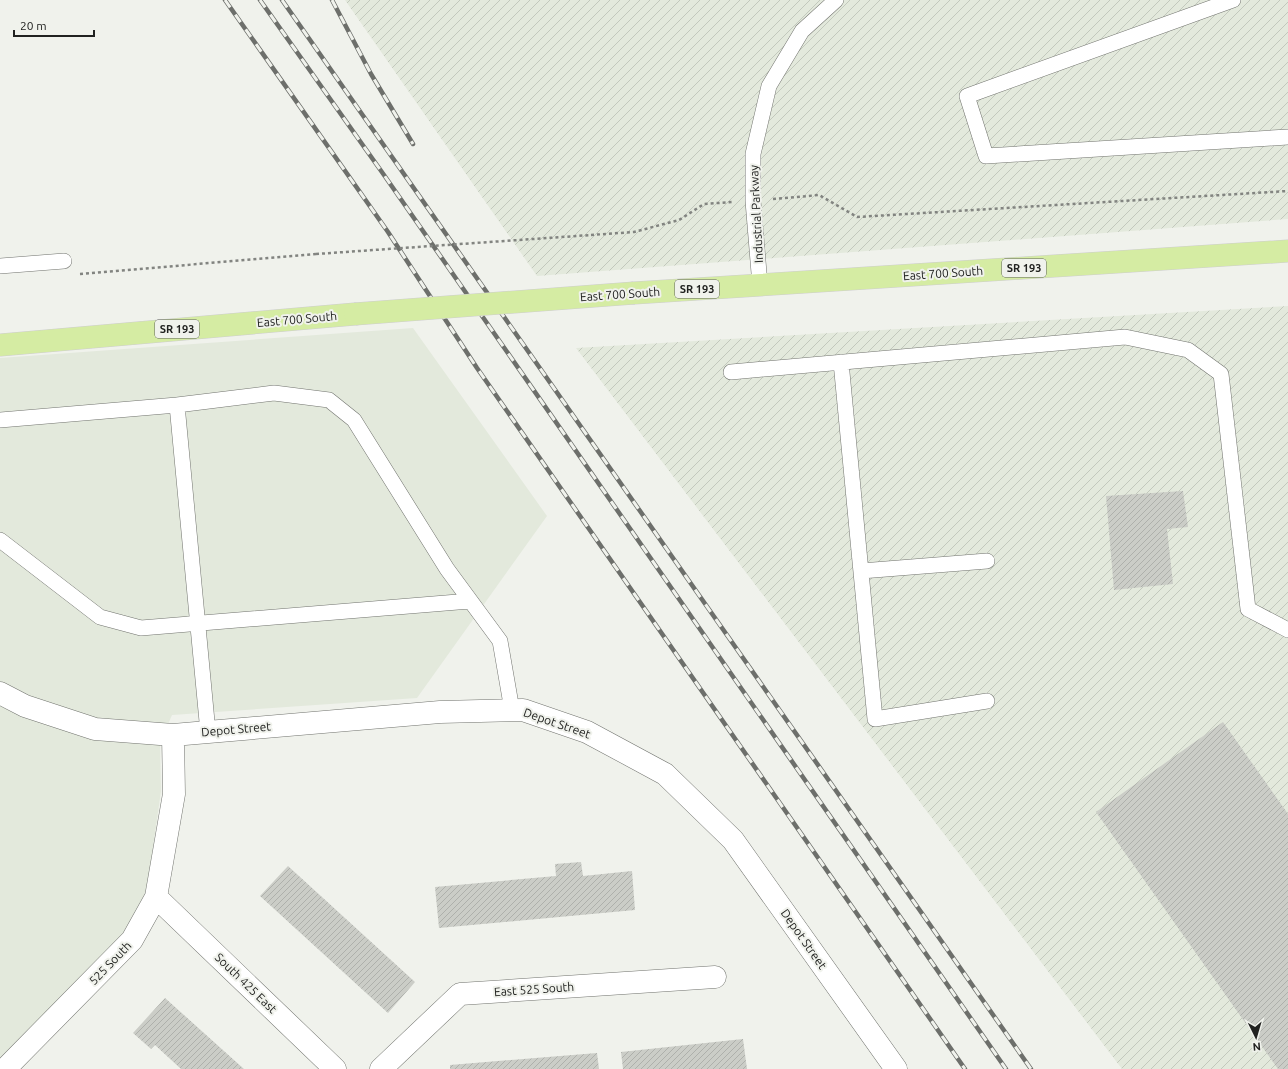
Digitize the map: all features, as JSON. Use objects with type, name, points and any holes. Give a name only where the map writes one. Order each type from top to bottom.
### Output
[{"type":"main road","name":"East 700 South","points":[[0,345],[355,314],[634,293],[1288,251]]},
{"type":"street","name":"Depot Street","points":[[0,693],[25,706],[95,729],[173,735],[440,712],[512,710],[523,710],[587,732],[665,774],[733,840],[896,1069]]},
{"type":"street","name":"525 South","points":[[5,1069],[132,940],[156,897],[174,794],[173,735]]},
{"type":"street","name":"South 425 East","points":[[156,897],[335,1069]]},
{"type":"street","name":"East 525 South","points":[[381,1069],[460,994],[715,977]]},
{"type":"lane","name":"Industrial Parkway","points":[[760,285],[753,201],[753,154],[769,86],[802,31],[836,0]]},
{"type":"lane","points":[[1233,0],[967,96],[986,156],[1288,137]]},
{"type":"lane","points":[[0,266],[64,260]]},
{"type":"lane","points":[[731,372],[1124,336],[1188,350],[1221,374],[1248,609],[1288,630]]},
{"type":"lane","points":[[841,362],[875,719],[987,702]]},
{"type":"lane","points":[[0,420],[177,405],[274,392],[329,400],[354,420],[447,569],[500,641],[512,710]]},
{"type":"lane","points":[[177,405],[208,732]]},
{"type":"lane","points":[[0,540],[100,617],[141,628],[470,601]]},
{"type":"lane","points":[[861,571],[987,561]]},
{"type":"path","points":[[819,195],[857,217],[1288,191]]},
{"type":"path","points":[[79,274],[316,254],[641,230],[679,220],[704,204]]},
{"type":"shaded area","points":[[345,0],[1288,0],[1288,219],[537,276]]},
{"type":"shaded area","points":[[1288,306],[1288,1069],[1122,1069],[576,348]]},
{"type":"shaded area","points":[[413,328],[547,516],[417,698],[172,715],[160,743],[161,791],[147,890],[124,932],[0,1059],[0,358]]},
{"type":"building","points":[[1183,491],[1188,527],[1167,529],[1173,584],[1114,590],[1106,496]]},
{"type":"building","points":[[1223,722],[1288,814],[1288,1069],[1278,1069],[1096,812]]},
{"type":"building","points":[[581,862],[583,876],[632,871],[635,910],[439,928],[435,887],[556,876],[555,864]]},
{"type":"building","points":[[288,866],[415,982],[388,1013],[260,896]]},
{"type":"building","points":[[165,998],[244,1069],[181,1069],[155,1045],[151,1049],[133,1033]]},
{"type":"building","points":[[743,1039],[747,1069],[623,1069],[621,1052]]},
{"type":"building","points":[[597,1053],[599,1069],[450,1069],[450,1065]]},
{"type":"railway","points":[[225,0],[388,232],[477,368],[965,1069]]},
{"type":"railway","points":[[260,0],[384,175],[1006,1069]]},
{"type":"railway","points":[[282,0],[1031,1069]]},
{"type":"railway","points":[[332,0],[371,74],[413,144]]}]
